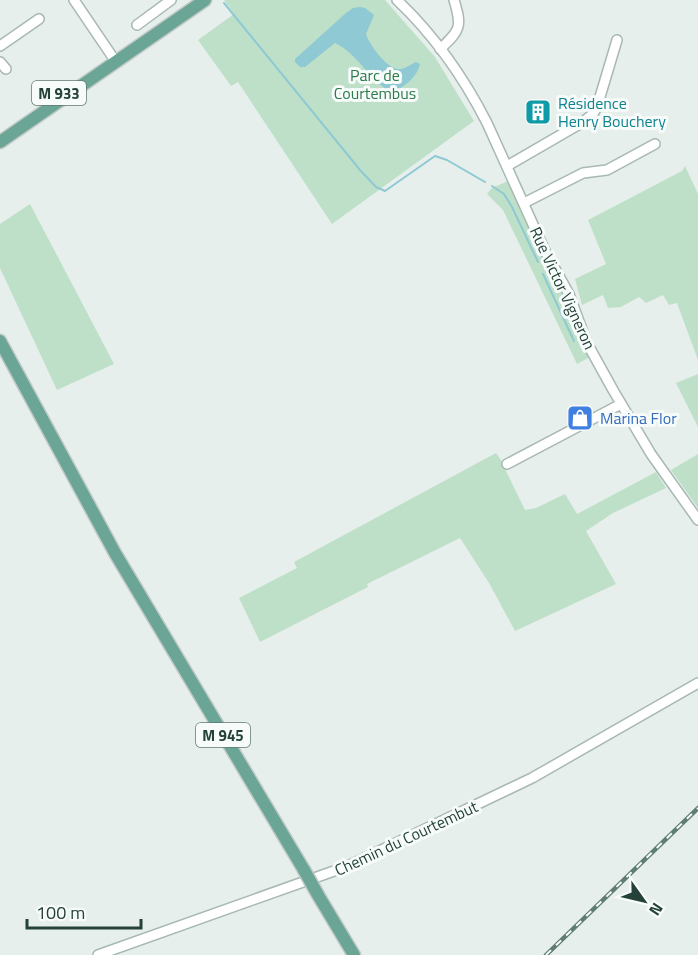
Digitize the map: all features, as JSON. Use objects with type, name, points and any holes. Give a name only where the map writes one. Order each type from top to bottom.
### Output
[{"type":"main road","name":"M 933","points":[[0,142],[194,0]]},
{"type":"main road","name":"M 933","points":[[0,134],[205,0]]},
{"type":"main road","name":"M 945","points":[[0,333],[15,367]]},
{"type":"main road","name":"M 945","points":[[0,340],[115,554],[354,955]]},
{"type":"street","points":[[74,0],[114,59]]},
{"type":"street","name":"Rue Victor Vigneron","points":[[397,0],[440,48],[477,104],[545,251],[568,294],[587,343],[651,454],[698,520]]},
{"type":"street","points":[[440,48],[451,38],[459,25],[454,0]]},
{"type":"street","points":[[137,25],[168,1]]},
{"type":"street","points":[[0,46],[39,19]]},
{"type":"street","points":[[507,166],[593,114],[617,40]]},
{"type":"street","points":[[524,203],[583,173],[607,170],[655,144]]},
{"type":"street","points":[[507,464],[621,404]]},
{"type":"street","name":"Chemin du Courtembut","points":[[98,955],[348,866],[526,781],[698,683]]},
{"type":"green space","name":"Parc de Courtembus","points":[[224,0],[385,0],[435,57],[474,121],[332,224],[238,82],[231,86],[198,40],[234,14]]},
{"type":"green space","points":[[685,166],[698,194],[698,360],[677,303],[669,305],[663,295],[646,303],[639,297],[621,307],[608,308],[603,295],[582,305],[575,279],[606,264],[588,220],[682,171]]},
{"type":"green space","points":[[508,181],[561,283],[590,357],[577,364],[503,210],[487,194],[492,188]]},
{"type":"green space","points":[[30,204],[114,364],[57,390],[0,268],[0,224]]},
{"type":"green space","points":[[698,374],[698,427],[676,383]]},
{"type":"green space","points":[[496,453],[525,510],[536,508],[565,494],[577,514],[656,472],[666,488],[613,513],[586,531],[616,584],[515,631],[489,583],[460,538],[367,584],[368,587],[260,642],[239,598],[297,568],[294,562]]},
{"type":"green space","points":[[698,454],[698,508],[671,470]]},
{"type":"water","points":[[360,7],[374,15],[366,34],[374,49],[388,65],[400,69],[416,62],[420,64],[419,69],[405,85],[391,92],[335,43],[305,67],[300,67],[295,62],[295,59],[346,13],[353,8]]},
{"type":"waterway","points":[[224,3],[376,187],[385,191],[435,156],[447,160],[485,182]]},
{"type":"waterway","points":[[492,186],[504,194],[512,207],[538,262]]},
{"type":"waterway","points":[[543,274],[574,341]]},
{"type":"railway","points":[[546,955],[698,808]]},
{"type":"place","name":"Résidence Henry Bouchery","points":[[538,112]]},
{"type":"place","name":"Marina Flor","points":[[580,418]]}]
